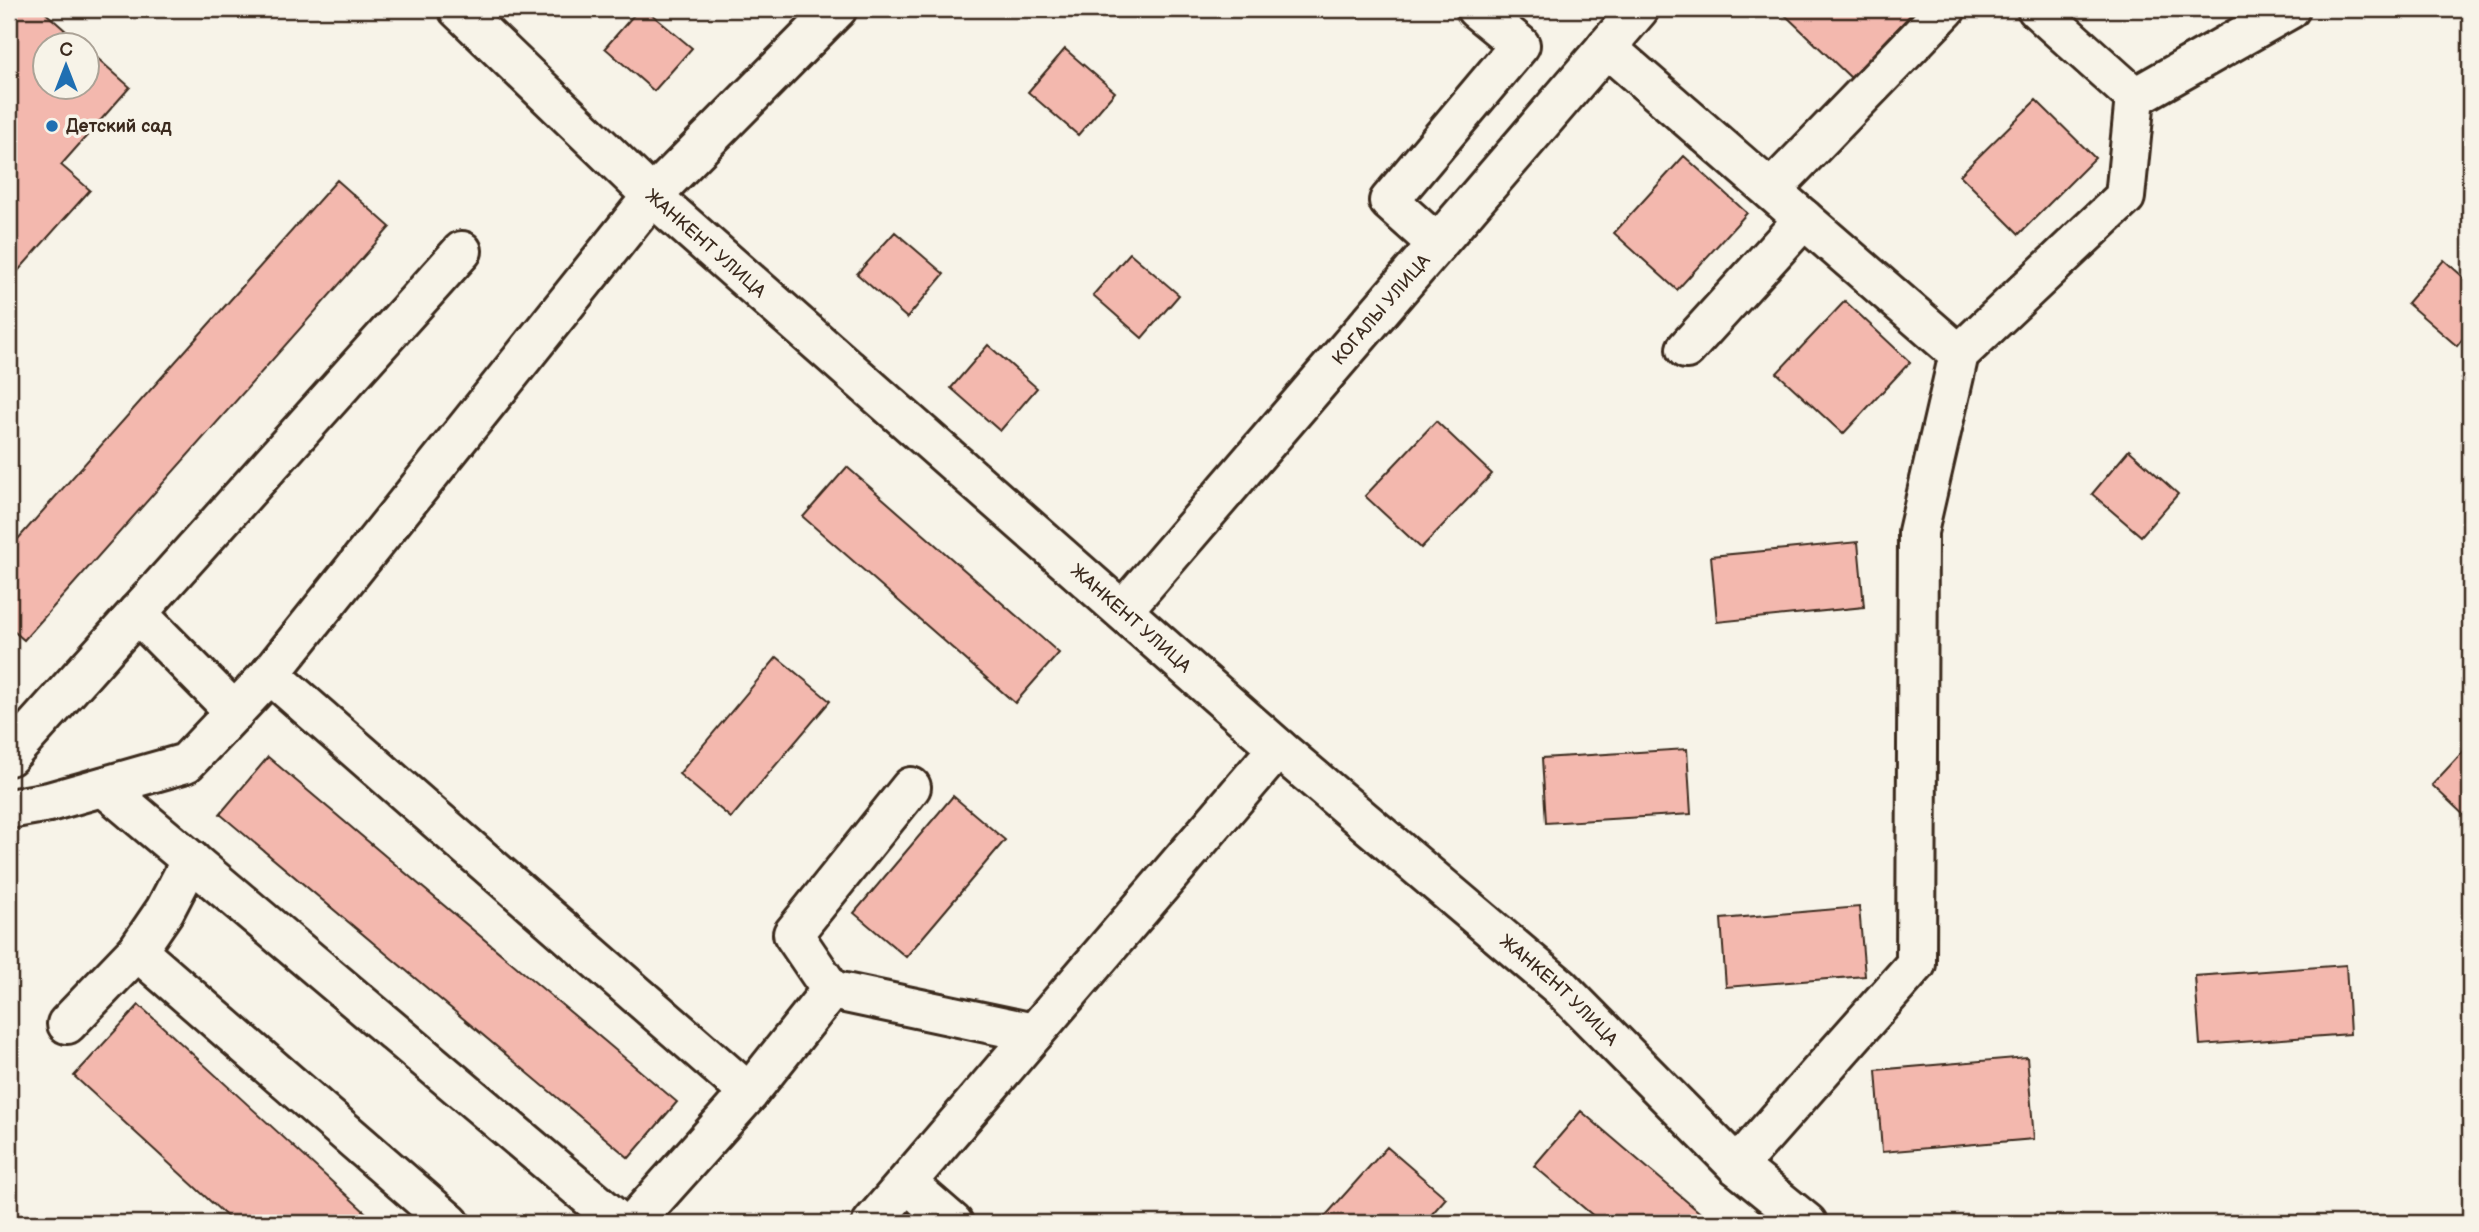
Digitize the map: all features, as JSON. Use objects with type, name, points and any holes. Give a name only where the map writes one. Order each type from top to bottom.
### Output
[{"type":"street","name":"ЖАНКЕНТ УЛИЦА","points":[[458,9],[652,196],[1278,748],[1560,987],[1737,1166],[1807,1223]]},
{"type":"street","points":[[9,809],[49,802],[186,763],[270,674],[652,196],[836,9]]},
{"type":"street","points":[[1437,244],[1389,201],[1520,45],[1476,9]]},
{"type":"street","name":"КОГАЛЫ УЛИЦА","points":[[1124,610],[1639,9]]},
{"type":"street","points":[[1771,190],[1946,9]]},
{"type":"street","points":[[2037,9],[2135,97]]},
{"type":"street","points":[[2135,97],[2290,9]]},
{"type":"street","points":[[1606,47],[1959,354]]},
{"type":"street","points":[[1737,1166],[1916,964],[1918,532],[1959,354],[2125,197],[2135,97]]},
{"type":"street","points":[[1686,349],[1804,219]]},
{"type":"street","points":[[9,756],[462,251]]},
{"type":"street","points":[[137,613],[235,712]]},
{"type":"street","points":[[270,674],[748,1093]]},
{"type":"street","points":[[872,1223],[1278,748]]},
{"type":"street","points":[[104,787],[191,860],[642,1219],[831,990]]},
{"type":"street","points":[[911,787],[793,934],[831,990],[1034,1033]]},
{"type":"street","points":[[67,1024],[137,951],[165,910],[191,860]]},
{"type":"street","points":[[137,951],[450,1223]]},
{"type":"street","points":[[907,1183],[953,1223]]},
{"type":"building","name":"Детский сад","points":[[9,9],[41,9],[67,32],[32,32],[32,102],[102,102],[102,62],[130,87],[61,165],[90,190],[9,281]]},
{"type":"building","points":[[639,9],[645,9],[692,48],[654,91],[605,48]]},
{"type":"building","points":[[1790,9],[1916,9],[1851,78],[1784,14]]},
{"type":"building","points":[[1065,49],[1115,92],[1078,135],[1028,92]]},
{"type":"building","points":[[2036,100],[2095,158],[2019,234],[1960,175]]},
{"type":"building","points":[[1684,156],[1747,213],[1677,290],[1614,233]]},
{"type":"building","points":[[337,180],[390,227],[24,640],[9,627],[9,549]]},
{"type":"building","points":[[895,232],[944,274],[907,318],[857,274]]},
{"type":"building","points":[[1130,253],[1179,295],[1142,338],[1093,295]]},
{"type":"building","points":[[2444,260],[2470,283],[2470,330],[2457,346],[2407,303]]},
{"type":"building","points":[[1845,301],[1910,362],[1843,434],[1777,373]]},
{"type":"building","points":[[988,345],[1037,388],[1000,431],[951,388]]},
{"type":"building","points":[[1436,421],[1492,474],[1421,548],[1365,496]]},
{"type":"building","points":[[2129,450],[2178,494],[2141,536],[2092,494]]},
{"type":"building","points":[[847,467],[1059,653],[1015,703],[803,517]]},
{"type":"building","points":[[1858,542],[1864,607],[1717,622],[1711,556]]},
{"type":"building","points":[[777,657],[830,701],[731,818],[679,774]]},
{"type":"building","points":[[2470,744],[2470,821],[2432,785]]},
{"type":"building","points":[[1687,749],[1691,814],[1546,823],[1542,758]]},
{"type":"building","points":[[268,757],[677,1102],[629,1158],[220,814]]},
{"type":"building","points":[[953,796],[1005,840],[906,957],[854,913]]},
{"type":"building","points":[[1859,907],[1865,976],[1726,987],[1721,919]]},
{"type":"building","points":[[2346,965],[2350,1034],[2200,1045],[2195,976]]},
{"type":"building","points":[[139,1005],[377,1223],[234,1223],[74,1076]]},
{"type":"building","points":[[2027,1057],[2034,1139],[1882,1152],[1876,1070]]},
{"type":"building","points":[[1581,1111],[1712,1223],[1602,1223],[1534,1166]]},
{"type":"building","points":[[1387,1147],[1446,1198],[1424,1223],[1319,1223]]},
{"type":"place","name":"Детский сад","points":[[52,126]]}]
